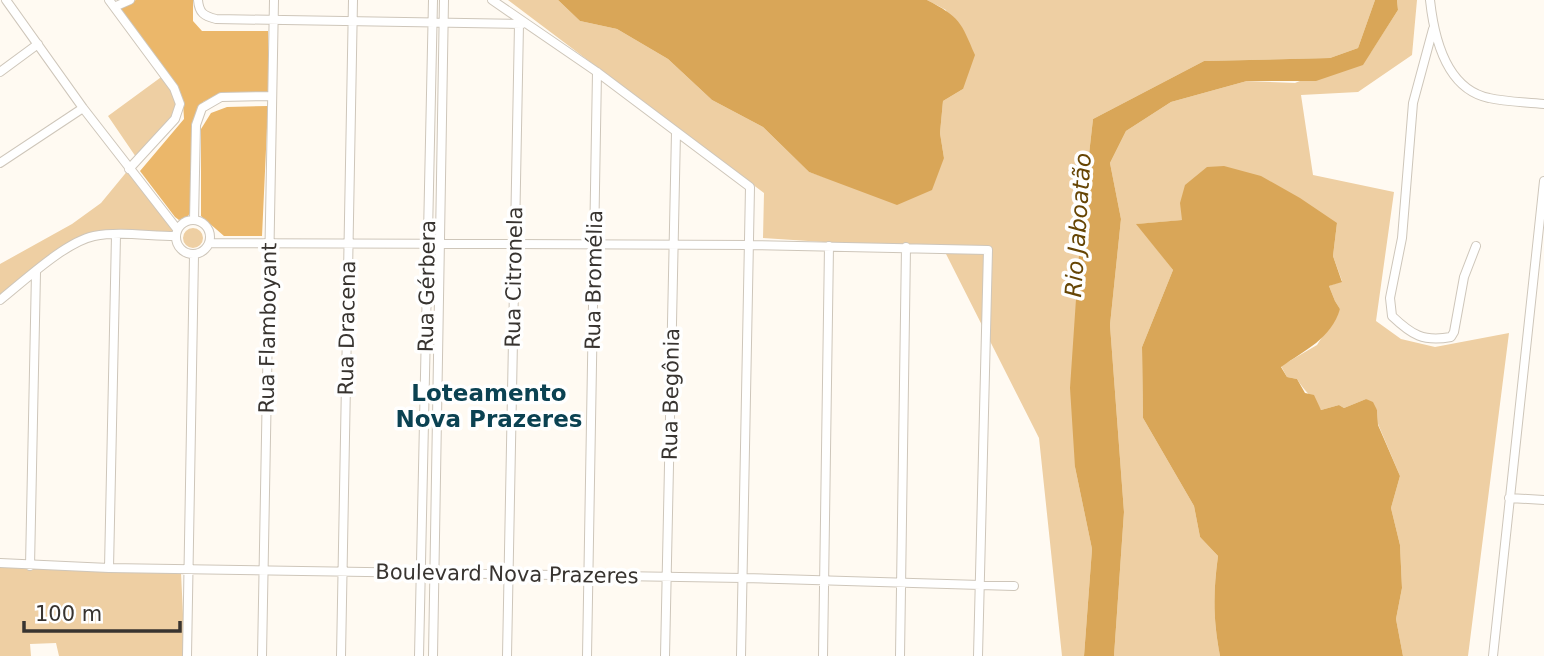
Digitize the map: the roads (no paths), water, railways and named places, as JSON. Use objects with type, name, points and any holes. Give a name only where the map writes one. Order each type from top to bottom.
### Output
[{"type":"street","points":[[6,0],[176,233],[178,248],[194,255],[203,252],[209,243],[210,234],[206,226],[194,220],[184,222],[176,233]]},
{"type":"street","points":[[129,169],[175,119],[180,104],[174,88],[111,4],[130,0]]},
{"type":"street","points":[[198,0],[201,13],[206,17],[523,24]]},
{"type":"street","name":"Rua Flamboyant","points":[[262,656],[274,0]]},
{"type":"street","name":"Rua Dracena","points":[[341,656],[354,0]]},
{"type":"street","name":"Rua Gérbera","points":[[419,656],[433,0]]},
{"type":"street","name":"Rua Gérbera","points":[[433,656],[444,0]]},
{"type":"street","points":[[492,0],[523,24],[597,72],[750,187],[741,656]]},
{"type":"street","points":[[1430,0],[1433,29],[1446,61],[1458,80],[1470,91],[1488,98],[1544,104]]},
{"type":"street","name":"Rua Citronela","points":[[508,656],[515,244],[523,24]]},
{"type":"street","points":[[1433,29],[1413,103],[1402,238],[1390,298],[1392,316],[1411,334],[1424,338],[1451,337],[1464,277],[1476,246]]},
{"type":"street","points":[[0,72],[38,44]]},
{"type":"street","name":"Rua Bromélia","points":[[587,656],[597,72]]},
{"type":"street","points":[[194,220],[196,125],[202,108],[221,97],[272,96]]},
{"type":"street","points":[[0,163],[83,108]]},
{"type":"street","name":"Rua Begônia","points":[[665,656],[676,132]]},
{"type":"street","points":[[1493,656],[1509,498],[1540,273],[1544,181]]},
{"type":"street","points":[[0,300],[36,272],[94,236],[176,233]]},
{"type":"street","points":[[109,568],[116,235]]},
{"type":"street","points":[[209,243],[750,245],[988,250],[978,656]]},
{"type":"street","points":[[823,656],[829,246]]},
{"type":"street","points":[[901,656],[906,247]]},
{"type":"street","points":[[187,656],[194,255]]},
{"type":"street","points":[[30,566],[36,272]]},
{"type":"street","points":[[1509,498],[1544,500]]},
{"type":"street","name":"Boulevard Nova Prazeres","points":[[0,564],[667,576],[1014,586]]},
{"type":"district","name":"Loteamento Nova Prazeres","points":[[489,406]]},
{"type":"water label","name":"Rio Jaboatão","points":[[1078,225]]}]
